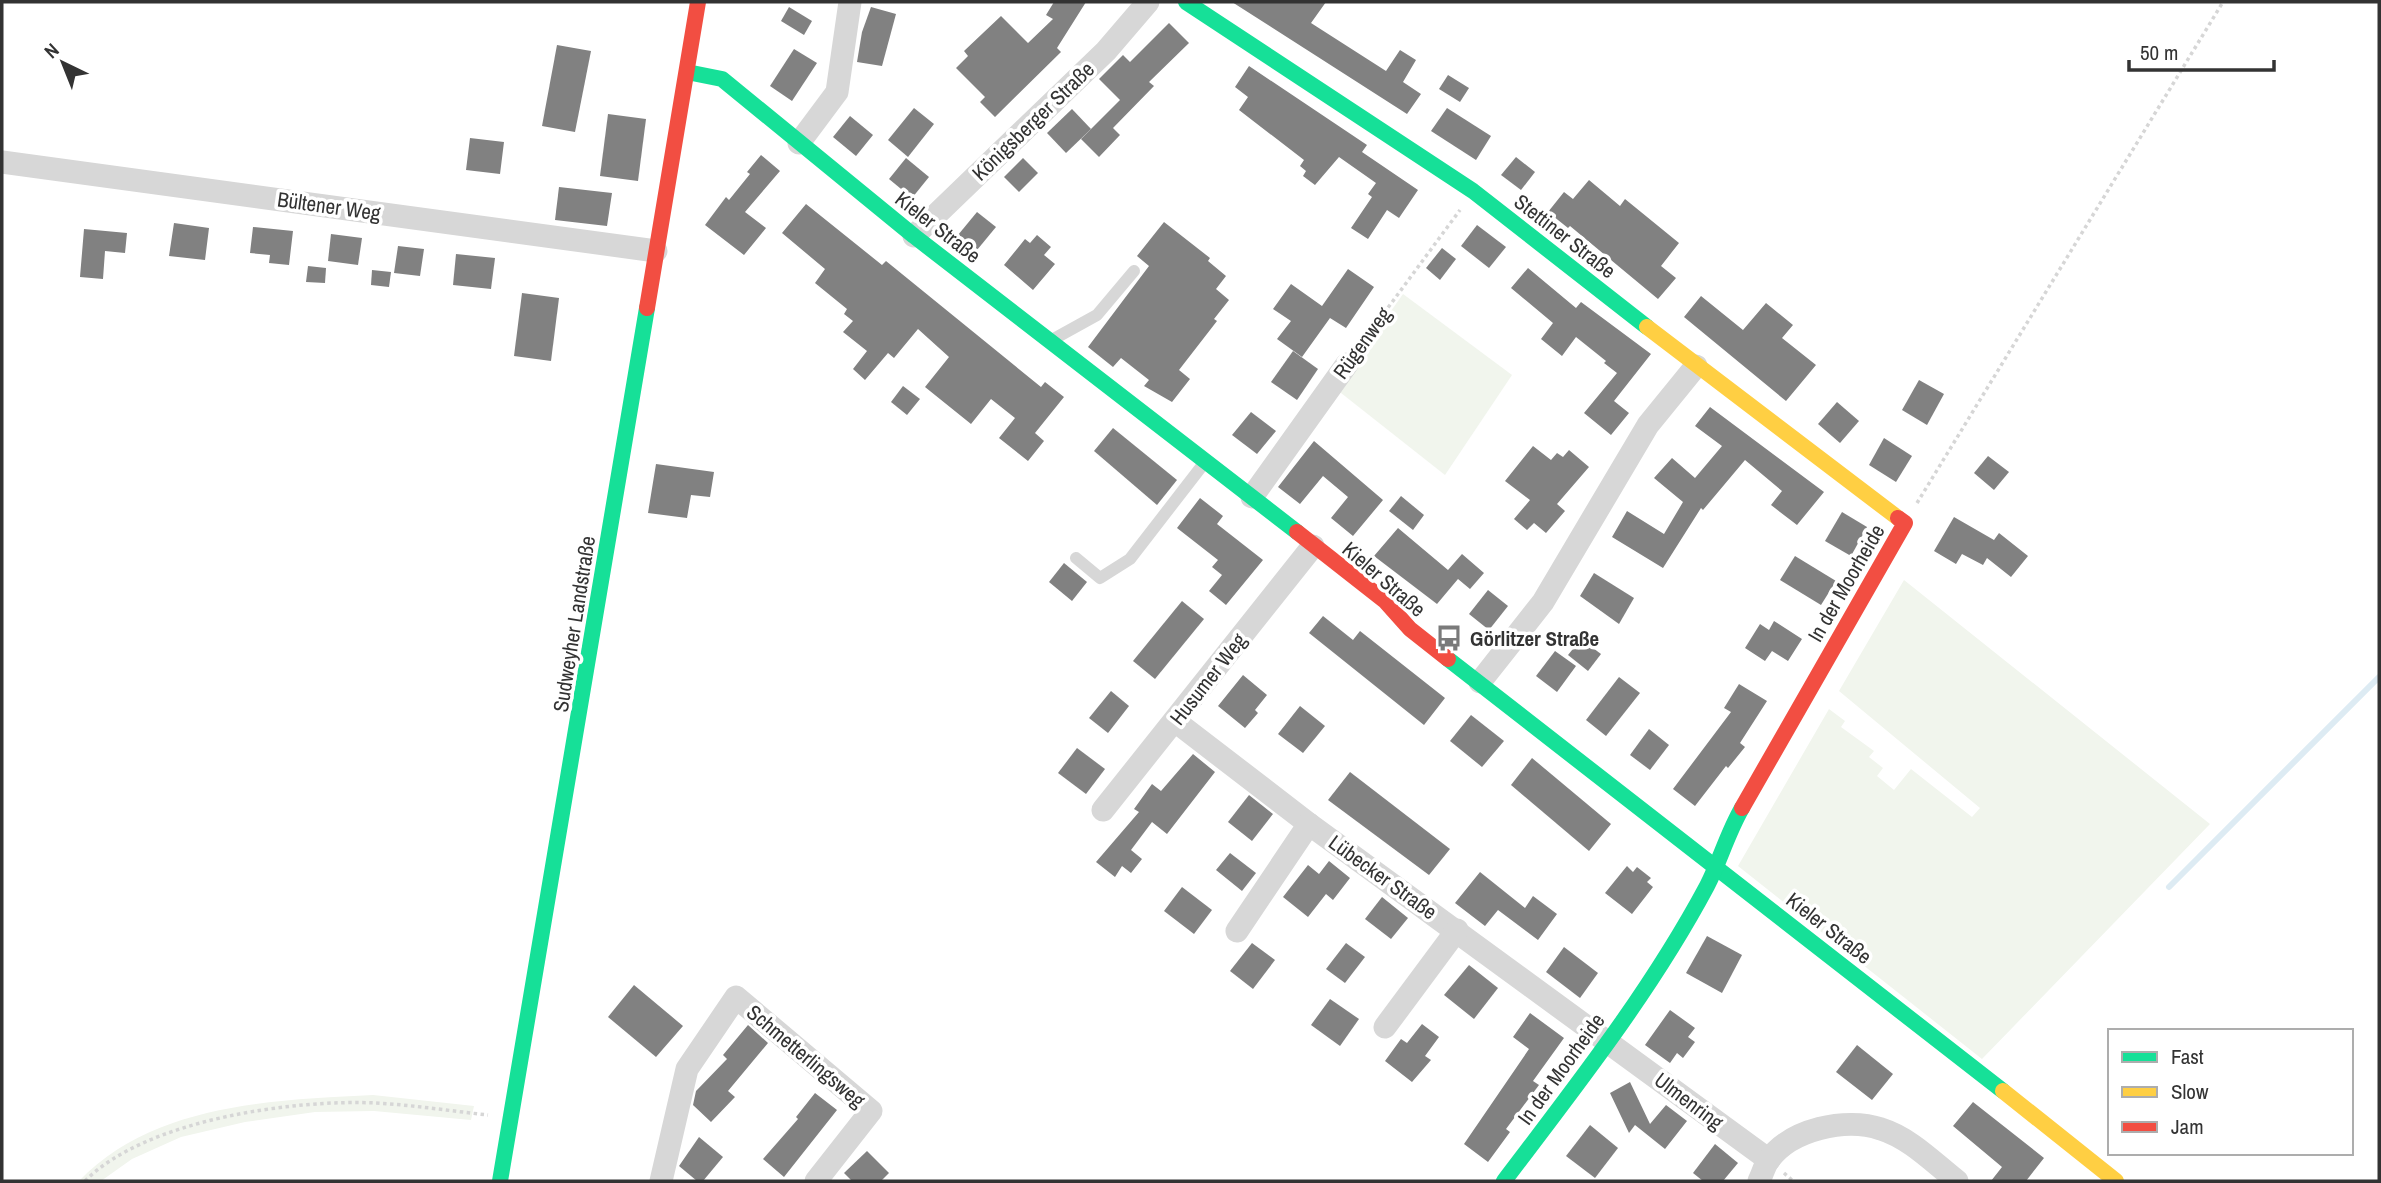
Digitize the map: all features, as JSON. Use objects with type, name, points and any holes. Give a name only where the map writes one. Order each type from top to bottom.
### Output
[{"type":"street","name":"Sudweyher Landstraße","points":[[500,1181],[698,2]]},
{"type":"street","points":[[799,143],[837,92],[850,2]]},
{"type":"street","name":"Königsberger Straße","points":[[914,236],[1106,51],[1148,2]]},
{"type":"street","name":"Stettiner Straße","points":[[1186,2],[1473,191],[1696,366],[1905,523]]},
{"type":"street","name":"Kieler Straße","points":[[687,72],[722,79],[914,236],[1385,601],[1410,629],[1715,864],[2116,1181]]},
{"type":"street","name":"Bültener Weg","points":[[2,162],[656,251]]},
{"type":"street","name":"Rügenweg","points":[[1252,497],[1347,363]]},
{"type":"street","points":[[1480,682],[1543,602],[1648,425],[1696,366]]},
{"type":"street","name":"In der Moorheide","points":[[1504,1181],[1610,1042],[1708,884],[1725,837],[1905,523]]},
{"type":"street","name":"Husumer Weg","points":[[1103,810],[1312,546]]},
{"type":"street","name":"Lübecker Straße","points":[[1175,721],[1309,824],[1610,1042]]},
{"type":"street","name":"Lübecker Straße","points":[[1237,931],[1309,824]]},
{"type":"street","name":"Lübecker Straße","points":[[1385,1027],[1457,930]]},
{"type":"street","name":"Schmetterlingsweg","points":[[661,1181],[687,1069],[736,997],[871,1111],[816,1181]]},
{"type":"street","name":"Ulmenring","points":[[1610,1042],[1764,1171],[1796,1138],[1826,1126],[1857,1124],[1882,1129],[1910,1145],[1957,1181]]},
{"type":"lane","points":[[1050,341],[1097,315],[1134,271]]},
{"type":"lane","points":[[1076,558],[1100,578],[1130,559],[1206,461]]},
{"type":"path","name":"In der Moorheide","points":[[1905,523],[2222,2]]},
{"type":"path","name":"Rügenweg","points":[[1347,363],[1473,191]]},
{"type":"path","points":[[85,1181],[123,1151],[180,1127],[244,1113],[375,1103],[510,1119]]},
{"type":"shaded area","points":[[1403,294],[1512,375],[1445,475],[1336,389]]},
{"type":"shaded area","points":[[1904,580],[2210,824],[1982,1059],[1738,866],[1829,709],[1845,721],[1841,727],[1874,751],[1869,757],[1883,768],[1877,776],[1894,790],[1911,769],[1972,817],[1980,808],[1839,691]]},
{"type":"shaded area","points":[[373,1095],[474,1106],[471,1120],[374,1111],[315,1112],[245,1122],[181,1137],[132,1159],[101,1181],[79,1181],[109,1155],[142,1136],[178,1121],[255,1104]]},
{"type":"building","points":[[1054,2],[1086,2],[1057,48],[1061,52],[995,117],[980,102],[985,97],[956,68],[968,56],[964,51],[1001,16],[1028,43],[1053,19],[1046,15]]},
{"type":"building","points":[[1232,2],[1326,2],[1311,23],[1386,71],[1400,50],[1416,60],[1403,82],[1421,94],[1407,114]]},
{"type":"building","points":[[789,7],[812,21],[804,35],[781,21]]},
{"type":"building","points":[[871,7],[896,14],[882,66],[857,62],[862,32]]},
{"type":"building","points":[[1169,23],[1189,43],[1149,82],[1154,86],[1113,128],[1120,135],[1099,157],[1081,139],[1120,100],[1099,79],[1123,55],[1130,62]]},
{"type":"building","points":[[557,45],[591,51],[575,132],[542,126]]},
{"type":"building","points":[[794,49],[817,63],[792,101],[770,86]]},
{"type":"building","points":[[1249,66],[1367,145],[1362,152],[1418,190],[1399,218],[1387,210],[1368,239],[1351,228],[1372,197],[1368,194],[1376,183],[1339,157],[1315,185],[1303,176],[1306,171],[1300,166],[1304,160],[1239,110],[1248,97],[1235,87]]},
{"type":"building","points":[[1448,75],[1469,88],[1460,102],[1439,89]]},
{"type":"building","points":[[914,108],[934,124],[908,157],[888,140]]},
{"type":"building","points":[[1447,108],[1491,136],[1476,160],[1431,131]]},
{"type":"building","points":[[1072,109],[1091,129],[1066,153],[1047,133]]},
{"type":"building","points":[[608,114],[646,119],[638,181],[600,176]]},
{"type":"building","points":[[850,116],[873,135],[856,156],[833,137]]},
{"type":"building","points":[[470,138],[504,142],[500,174],[466,170]]},
{"type":"building","points":[[761,155],[780,171],[745,212],[766,228],[744,255],[705,225],[726,197],[729,200],[750,174],[747,172]]},
{"type":"building","points":[[1516,157],[1535,172],[1521,190],[1501,175]]},
{"type":"building","points":[[906,158],[929,177],[912,198],[889,179]]},
{"type":"building","points":[[1023,158],[1038,173],[1019,192],[1004,177]]},
{"type":"building","points":[[1589,180],[1620,206],[1625,199],[1679,243],[1661,266],[1676,278],[1658,299],[1570,226],[1568,228],[1548,212],[1564,192],[1573,199]]},
{"type":"building","points":[[559,187],[612,193],[607,226],[555,220]]},
{"type":"building","points":[[806,204],[882,265],[886,261],[1041,387],[1045,382],[1064,397],[1035,433],[1044,441],[1028,461],[999,438],[1015,418],[991,399],[971,424],[925,387],[949,357],[918,329],[894,358],[888,353],[865,380],[853,369],[867,351],[843,332],[853,321],[844,314],[847,309],[815,283],[825,269],[782,233]]},
{"type":"building","points":[[977,212],[996,227],[977,250],[958,235]]},
{"type":"building","points":[[1164,222],[1210,258],[1208,261],[1226,276],[1216,289],[1229,300],[1214,319],[1217,321],[1179,370],[1190,379],[1172,402],[1144,386],[1149,380],[1121,358],[1113,367],[1088,347],[1149,266],[1137,256]]},
{"type":"building","points":[[174,223],[209,228],[205,260],[169,256]]},
{"type":"building","points":[[1477,225],[1506,247],[1489,268],[1461,246]]},
{"type":"building","points":[[253,227],[293,231],[289,265],[269,263],[270,255],[250,253]]},
{"type":"building","points":[[84,229],[127,233],[125,253],[105,251],[103,279],[80,277]]},
{"type":"building","points":[[331,234],[362,238],[358,265],[328,261]]},
{"type":"building","points":[[1037,235],[1051,247],[1044,255],[1055,264],[1033,290],[1004,265],[1025,239],[1030,243]]},
{"type":"building","points":[[398,246],[424,249],[420,276],[394,273]]},
{"type":"building","points":[[1442,248],[1456,259],[1440,280],[1426,268]]},
{"type":"building","points":[[456,254],[495,258],[491,289],[453,285]]},
{"type":"building","points":[[308,266],[326,268],[325,283],[306,282]]},
{"type":"building","points":[[1528,268],[1576,308],[1581,302],[1651,354],[1614,401],[1629,413],[1611,435],[1584,413],[1617,373],[1576,337],[1562,356],[1541,339],[1553,323],[1511,288]]},
{"type":"building","points":[[1348,269],[1374,287],[1346,328],[1330,318],[1302,357],[1277,339],[1291,321],[1273,309],[1291,284],[1322,306]]},
{"type":"building","points":[[372,270],[391,272],[389,287],[371,285]]},
{"type":"building","points":[[522,293],[559,298],[551,361],[514,356]]},
{"type":"building","points":[[1701,296],[1743,330],[1766,303],[1793,325],[1782,338],[1816,365],[1786,401],[1684,317]]},
{"type":"building","points":[[1293,351],[1318,369],[1297,400],[1271,382]]},
{"type":"building","points":[[1919,380],[1944,394],[1927,425],[1902,410]]},
{"type":"building","points":[[903,386],[920,399],[907,415],[891,402]]},
{"type":"building","points":[[1837,402],[1859,421],[1840,443],[1818,424]]},
{"type":"building","points":[[1710,407],[1824,492],[1797,525],[1771,505],[1782,491],[1745,460],[1703,510],[1701,508],[1663,568],[1612,537],[1627,511],[1664,534],[1683,502],[1654,478],[1672,458],[1695,478],[1722,446],[1695,426]]},
{"type":"building","points":[[1251,412],[1276,431],[1257,454],[1232,435]]},
{"type":"building","points":[[1113,428],[1177,480],[1157,505],[1094,451]]},
{"type":"building","points":[[1884,438],[1912,456],[1896,482],[1869,465]]},
{"type":"building","points":[[1314,441],[1383,500],[1353,536],[1331,518],[1348,497],[1323,476],[1300,504],[1278,487]]},
{"type":"building","points":[[1533,446],[1551,460],[1557,453],[1563,457],[1569,450],[1589,467],[1557,504],[1565,511],[1546,533],[1534,523],[1527,530],[1514,519],[1530,500],[1505,481]]},
{"type":"building","points":[[1988,456],[2009,472],[1994,490],[1974,473]]},
{"type":"building","points":[[656,464],[714,472],[710,497],[691,495],[687,518],[648,513]]},
{"type":"building","points":[[1401,496],[1424,515],[1413,530],[1389,511]]},
{"type":"building","points":[[1200,498],[1223,516],[1217,524],[1263,560],[1226,605],[1209,591],[1222,575],[1212,567],[1218,560],[1177,528]]},
{"type":"building","points":[[1842,512],[1867,527],[1851,556],[1825,541]]},
{"type":"building","points":[[1954,517],[1994,540],[1999,533],[2028,556],[2011,577],[1987,558],[1983,565],[1962,554],[1956,564],[1934,551]]},
{"type":"building","points":[[1398,528],[1448,570],[1462,554],[1484,573],[1470,589],[1458,579],[1437,604],[1374,556]]},
{"type":"building","points":[[1795,556],[1836,581],[1821,605],[1780,580]]},
{"type":"building","points":[[1064,563],[1087,582],[1072,601],[1049,582]]},
{"type":"building","points":[[1594,573],[1634,598],[1619,624],[1580,596]]},
{"type":"building","points":[[1488,590],[1508,606],[1489,630],[1469,614]]},
{"type":"building","points":[[1182,601],[1204,619],[1155,679],[1133,661]]},
{"type":"building","points":[[1323,616],[1353,640],[1360,631],[1445,698],[1424,725],[1309,633]]},
{"type":"building","points":[[1774,621],[1802,639],[1788,661],[1772,651],[1765,661],[1745,648],[1760,624],[1769,630]]},
{"type":"building","points":[[1581,639],[1601,654],[1588,671],[1568,655]]},
{"type":"building","points":[[1555,651],[1576,666],[1557,692],[1536,676]]},
{"type":"building","points":[[1243,675],[1267,695],[1255,710],[1258,713],[1245,728],[1218,706]]},
{"type":"building","points":[[1619,677],[1640,693],[1606,736],[1586,720]]},
{"type":"building","points":[[1739,684],[1767,701],[1740,743],[1745,747],[1728,768],[1726,766],[1695,806],[1673,789],[1731,712],[1724,708]]},
{"type":"building","points":[[1111,691],[1129,706],[1108,733],[1089,718]]},
{"type":"building","points":[[1300,706],[1325,726],[1303,753],[1278,734]]},
{"type":"building","points":[[1471,715],[1504,741],[1482,767],[1450,741]]},
{"type":"building","points":[[1649,729],[1669,745],[1650,770],[1630,755]]},
{"type":"building","points":[[1077,748],[1105,769],[1086,794],[1058,773]]},
{"type":"building","points":[[1193,754],[1215,772],[1167,834],[1152,822],[1131,850],[1142,859],[1131,873],[1122,866],[1115,877],[1096,862],[1139,812],[1134,809],[1152,784],[1161,791]]},
{"type":"building","points":[[1532,758],[1611,824],[1589,851],[1511,785]]},
{"type":"building","points":[[1350,772],[1450,849],[1429,875],[1328,800]]},
{"type":"building","points":[[1249,795],[1273,814],[1252,841],[1228,822]]},
{"type":"building","points":[[1230,853],[1256,873],[1242,891],[1216,870]]},
{"type":"building","points":[[1329,861],[1350,878],[1333,900],[1326,894],[1308,917],[1283,897],[1308,865],[1319,874]]},
{"type":"building","points":[[1627,866],[1633,872],[1637,867],[1651,878],[1647,882],[1653,887],[1632,914],[1605,893]]},
{"type":"building","points":[[1480,872],[1525,908],[1533,896],[1557,914],[1538,940],[1498,910],[1485,926],[1455,903]]},
{"type":"building","points":[[1182,887],[1212,910],[1194,934],[1164,911]]},
{"type":"building","points":[[1382,897],[1408,918],[1391,939],[1365,919]]},
{"type":"building","points":[[1707,936],[1742,955],[1722,993],[1686,973]]},
{"type":"building","points":[[1252,943],[1275,960],[1253,989],[1230,971]]},
{"type":"building","points":[[1346,943],[1365,957],[1345,983],[1326,969]]},
{"type":"building","points":[[1564,947],[1598,973],[1580,998],[1546,972]]},
{"type":"building","points":[[1469,965],[1498,988],[1474,1019],[1444,995]]},
{"type":"building","points":[[634,985],[683,1026],[656,1057],[608,1017]]},
{"type":"building","points":[[1330,999],[1359,1019],[1340,1046],[1311,1025]]},
{"type":"building","points":[[1670,1010],[1695,1028],[1688,1037],[1695,1042],[1683,1058],[1677,1053],[1670,1063],[1645,1045]]},
{"type":"building","points":[[1530,1013],[1564,1038],[1533,1081],[1539,1085],[1506,1129],[1510,1132],[1488,1162],[1464,1144],[1529,1049],[1513,1037]]},
{"type":"building","points":[[1422,1024],[1439,1037],[1425,1056],[1431,1060],[1412,1082],[1385,1061],[1401,1039],[1407,1043]]},
{"type":"building","points":[[748,1025],[768,1043],[728,1091],[735,1097],[711,1122],[693,1105],[696,1091],[727,1059],[723,1055]]},
{"type":"building","points":[[1857,1045],[1893,1074],[1872,1100],[1836,1072]]},
{"type":"building","points":[[1630,1082],[1650,1124],[1666,1105],[1687,1121],[1665,1149],[1635,1125],[1629,1133],[1610,1093]]},
{"type":"building","points":[[815,1093],[837,1110],[784,1177],[763,1159],[798,1119],[796,1117]]},
{"type":"building","points":[[1973,1102],[2044,1158],[2026,1181],[1991,1181],[2002,1167],[1953,1126]]},
{"type":"building","points":[[1590,1125],[1618,1148],[1595,1178],[1566,1156]]},
{"type":"building","points":[[699,1137],[723,1157],[703,1181],[697,1181],[679,1166]]},
{"type":"building","points":[[1715,1144],[1738,1163],[1723,1181],[1703,1181],[1693,1173]]},
{"type":"building","points":[[867,1151],[889,1173],[881,1181],[852,1181],[844,1173]]},
{"type":"waterway","points":[[2169,887],[2379,677]]},
{"type":"traffic: fast","points":[[1186,2],[1473,191],[1647,327]]},
{"type":"traffic: fast","points":[[687,72],[722,79],[914,236],[1297,532]]},
{"type":"traffic: fast","points":[[500,1181],[647,308]]},
{"type":"traffic: fast","points":[[1448,659],[2003,1091]]},
{"type":"traffic: fast","points":[[1504,1181],[1612,1037],[1662,963],[1707,886],[1742,808]]},
{"type":"traffic: slow","points":[[1647,327],[1898,518]]},
{"type":"traffic: slow","points":[[2003,1091],[2116,1181]]},
{"type":"traffic: jam","points":[[647,308],[698,2]]},
{"type":"traffic: jam","points":[[1742,808],[1905,523],[1898,518]]},
{"type":"traffic: jam","points":[[1297,532],[1385,601],[1410,629],[1448,659]]},
{"type":"place","name":"Görlitzer Straße","points":[[1449,638]]}]
